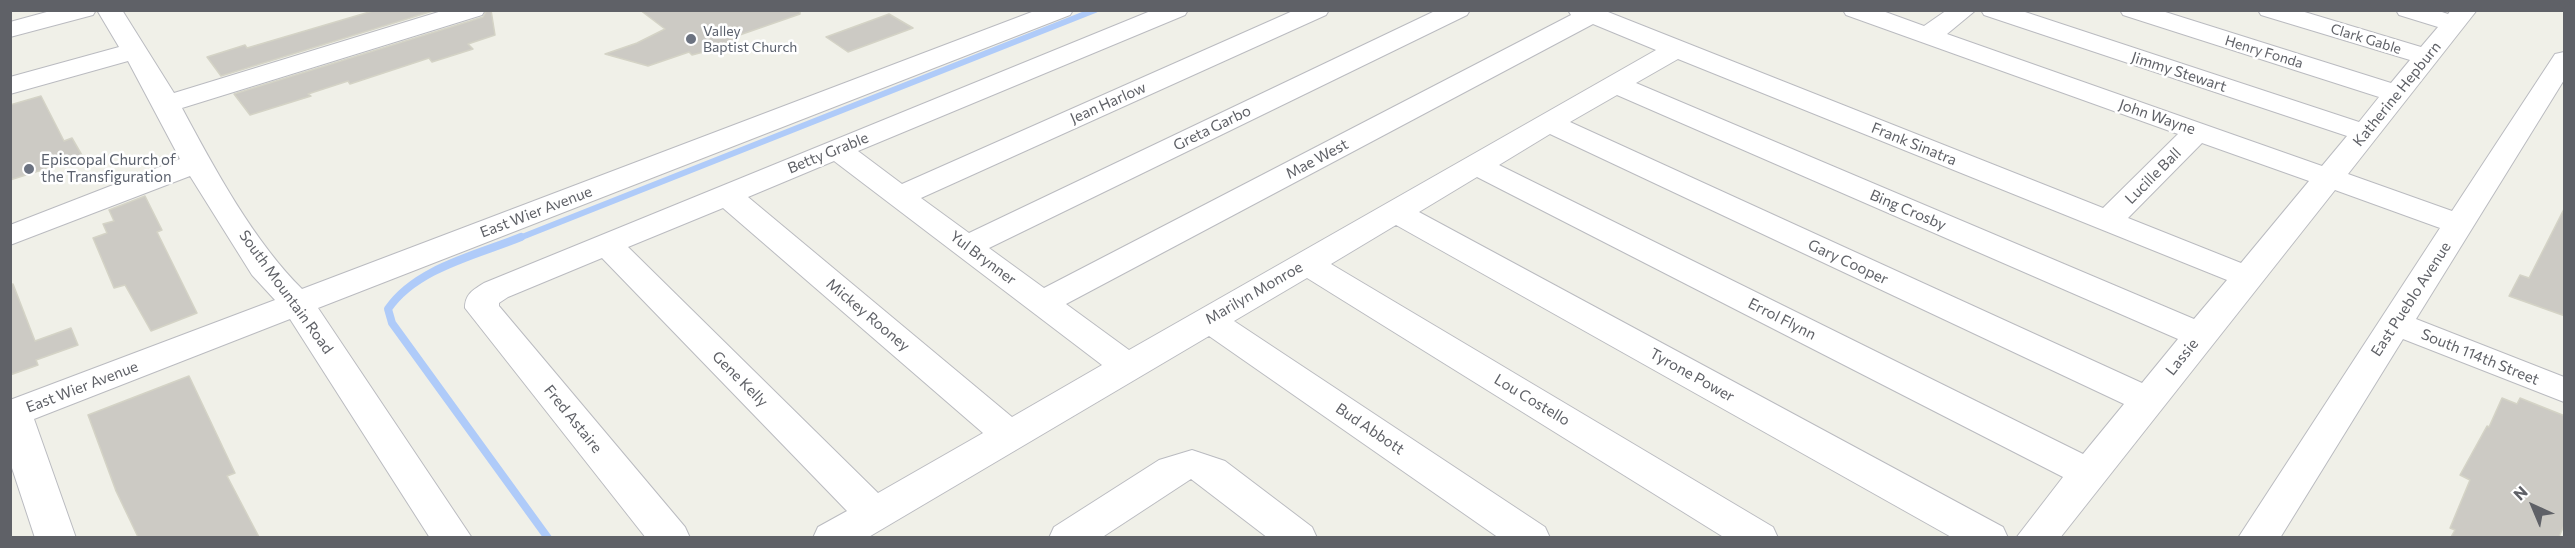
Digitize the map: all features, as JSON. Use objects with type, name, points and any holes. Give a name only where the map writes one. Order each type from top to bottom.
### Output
[{"type":"street","points":[[10,30],[84,10]]},
{"type":"street","name":"South Mountain Road","points":[[109,10],[166,104],[197,163],[269,275],[297,303],[452,537]]},
{"type":"street","points":[[166,104],[473,10]]},
{"type":"street","name":"East Wier Avenue","points":[[12,414],[1061,10]]},
{"type":"street","name":"Betty Grable","points":[[482,299],[496,290],[1176,10]]},
{"type":"street","name":"Jean Harlow","points":[[899,196],[1317,10]]},
{"type":"street","name":"Greta Garbo","points":[[967,246],[1458,10]]},
{"type":"street","points":[[1855,10],[1961,48],[2004,12]]},
{"type":"street","points":[[1927,36],[1964,10]]},
{"type":"street","name":"Henry Fonda","points":[[2132,10],[2397,94]]},
{"type":"street","name":"Clark Gable","points":[[2270,10],[2427,57]]},
{"type":"street","points":[[2408,10],[2460,17]]},
{"type":"street","name":"Jimmy Stewart","points":[[2004,12],[2365,134]]},
{"type":"street","name":"Frank Sinatra","points":[[1586,13],[2248,277]]},
{"type":"street","name":"Mae West","points":[[1042,303],[1586,13]]},
{"type":"street","name":"Katherine Hepburn","points":[[2328,177],[2460,17]]},
{"type":"street","name":"John Wayne","points":[[1961,48],[2041,76],[2030,86],[2040,97],[2328,177],[2459,224]]},
{"type":"street","name":"Marilyn Monroe","points":[[833,537],[1676,49]]},
{"type":"street","points":[[10,86],[134,51]]},
{"type":"street","name":"East Pueblo Avenue","points":[[2258,537],[2565,60]]},
{"type":"street","name":"Bing Crosby","points":[[1615,84],[2200,335]]},
{"type":"street","name":"Gary Cooper","points":[[1548,123],[2147,400]]},
{"type":"street","name":"Lucille Ball","points":[[2108,221],[2190,139]]},
{"type":"street","name":"Yul Brynner","points":[[837,150],[1128,367]]},
{"type":"street","points":[[10,236],[197,163]]},
{"type":"street","name":"Errol Flynn","points":[[1476,165],[2088,473]]},
{"type":"street","name":"Lassie","points":[[2036,537],[2328,177]]},
{"type":"street","name":"Mickey Rooney","points":[[727,195],[1009,435]]},
{"type":"street","name":"Tyrone Power","points":[[1396,212],[1988,537]]},
{"type":"street","name":"Gene Kelly","points":[[607,244],[874,514]]},
{"type":"street","name":"Lou Costello","points":[[1306,263],[1758,537]]},
{"type":"street","name":"Fred Astaire","points":[[482,299],[482,308],[670,537]]},
{"type":"street","name":"Bud Abbott","points":[[1209,320],[1530,537]]},
{"type":"street","name":"South 114th Street","points":[[2395,323],[2565,390]]},
{"type":"street","points":[[12,414],[56,537]]},
{"type":"street","points":[[1070,537],[1173,470],[1192,464],[1211,471],[1297,537]]},
{"type":"building","points":[[376,10],[436,10],[221,76],[207,57],[245,45],[247,48]]},
{"type":"building","points":[[487,10],[491,10],[495,35],[468,44],[473,49],[432,62],[429,58],[350,84],[348,81],[308,94],[311,96],[250,115],[234,94],[483,17]]},
{"type":"building","name":"Valley Baptist Church","points":[[640,10],[800,10],[800,14],[731,38],[734,40],[715,49],[692,55],[689,52],[648,66],[605,54],[637,43],[665,29]]},
{"type":"building","points":[[889,14],[913,28],[848,52],[826,37]]},
{"type":"building","points":[[41,96],[64,141],[72,138],[83,157],[10,180],[10,105]]},
{"type":"building","points":[[145,196],[162,230],[157,232],[197,313],[151,331],[125,285],[114,288],[93,238],[107,233],[103,224],[114,221],[109,210]]},
{"type":"building","points":[[2565,207],[2565,316],[2509,296],[2520,275],[2529,278]]},
{"type":"building","points":[[13,284],[35,341],[71,328],[78,345],[36,360],[38,365],[10,375],[10,285]]},
{"type":"building","points":[[189,376],[235,473],[227,476],[259,537],[138,537],[116,491],[88,415]]},
{"type":"building","points":[[2502,398],[2517,404],[2520,398],[2565,416],[2565,523],[2559,537],[2451,537],[2455,530],[2450,528],[2470,480],[2460,475],[2487,426],[2489,427]]},
{"type":"waterway","points":[[517,239],[1095,10]]},
{"type":"waterway","points":[[521,237],[448,264],[431,273],[414,283],[388,309],[392,323],[548,538]]},
{"type":"place","name":"Valley Baptist Church","points":[[691,39]]},
{"type":"place","name":"Episcopal Church of the Transfiguration","points":[[29,169]]}]
